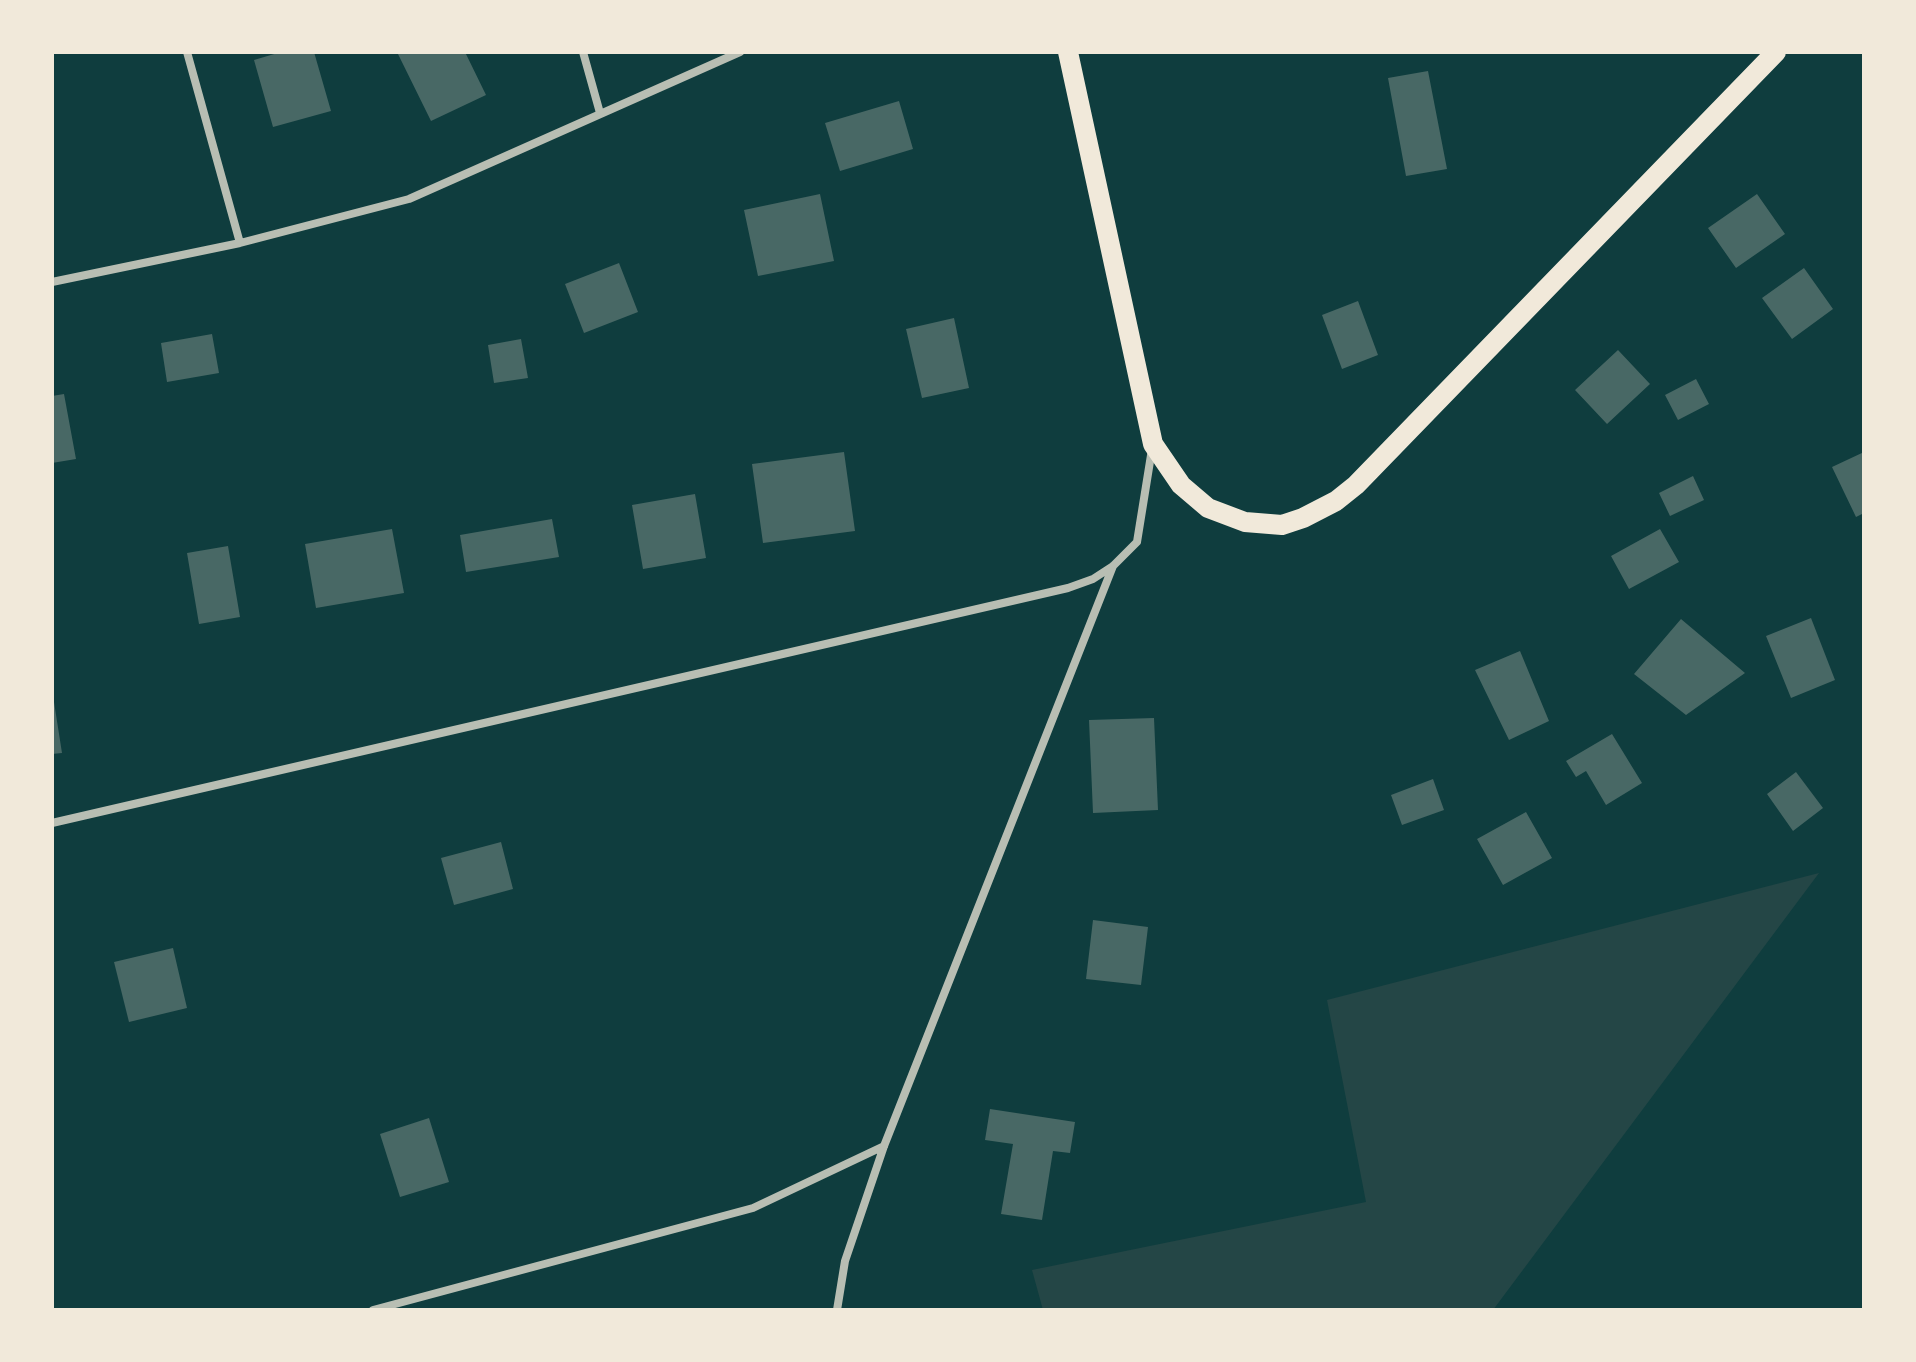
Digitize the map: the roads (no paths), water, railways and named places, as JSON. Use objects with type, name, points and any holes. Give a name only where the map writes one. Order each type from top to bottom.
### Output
[{"type":"main road","points":[[1068,52],[1153,444],[1181,485],[1208,508],[1245,522],[1282,525],[1336,501],[1367,474],[1776,52]]},
{"type":"street","points":[[187,52],[240,243]]},
{"type":"street","points":[[583,52],[600,113]]},
{"type":"street","points":[[52,282],[240,243],[409,199],[740,52]]},
{"type":"street","points":[[52,823],[1034,596],[1093,579],[1113,566],[1137,542],[1153,444]]},
{"type":"street","points":[[837,1310],[845,1261],[884,1146],[1113,566]]},
{"type":"street","points":[[373,1310],[753,1208],[884,1146]]}]
